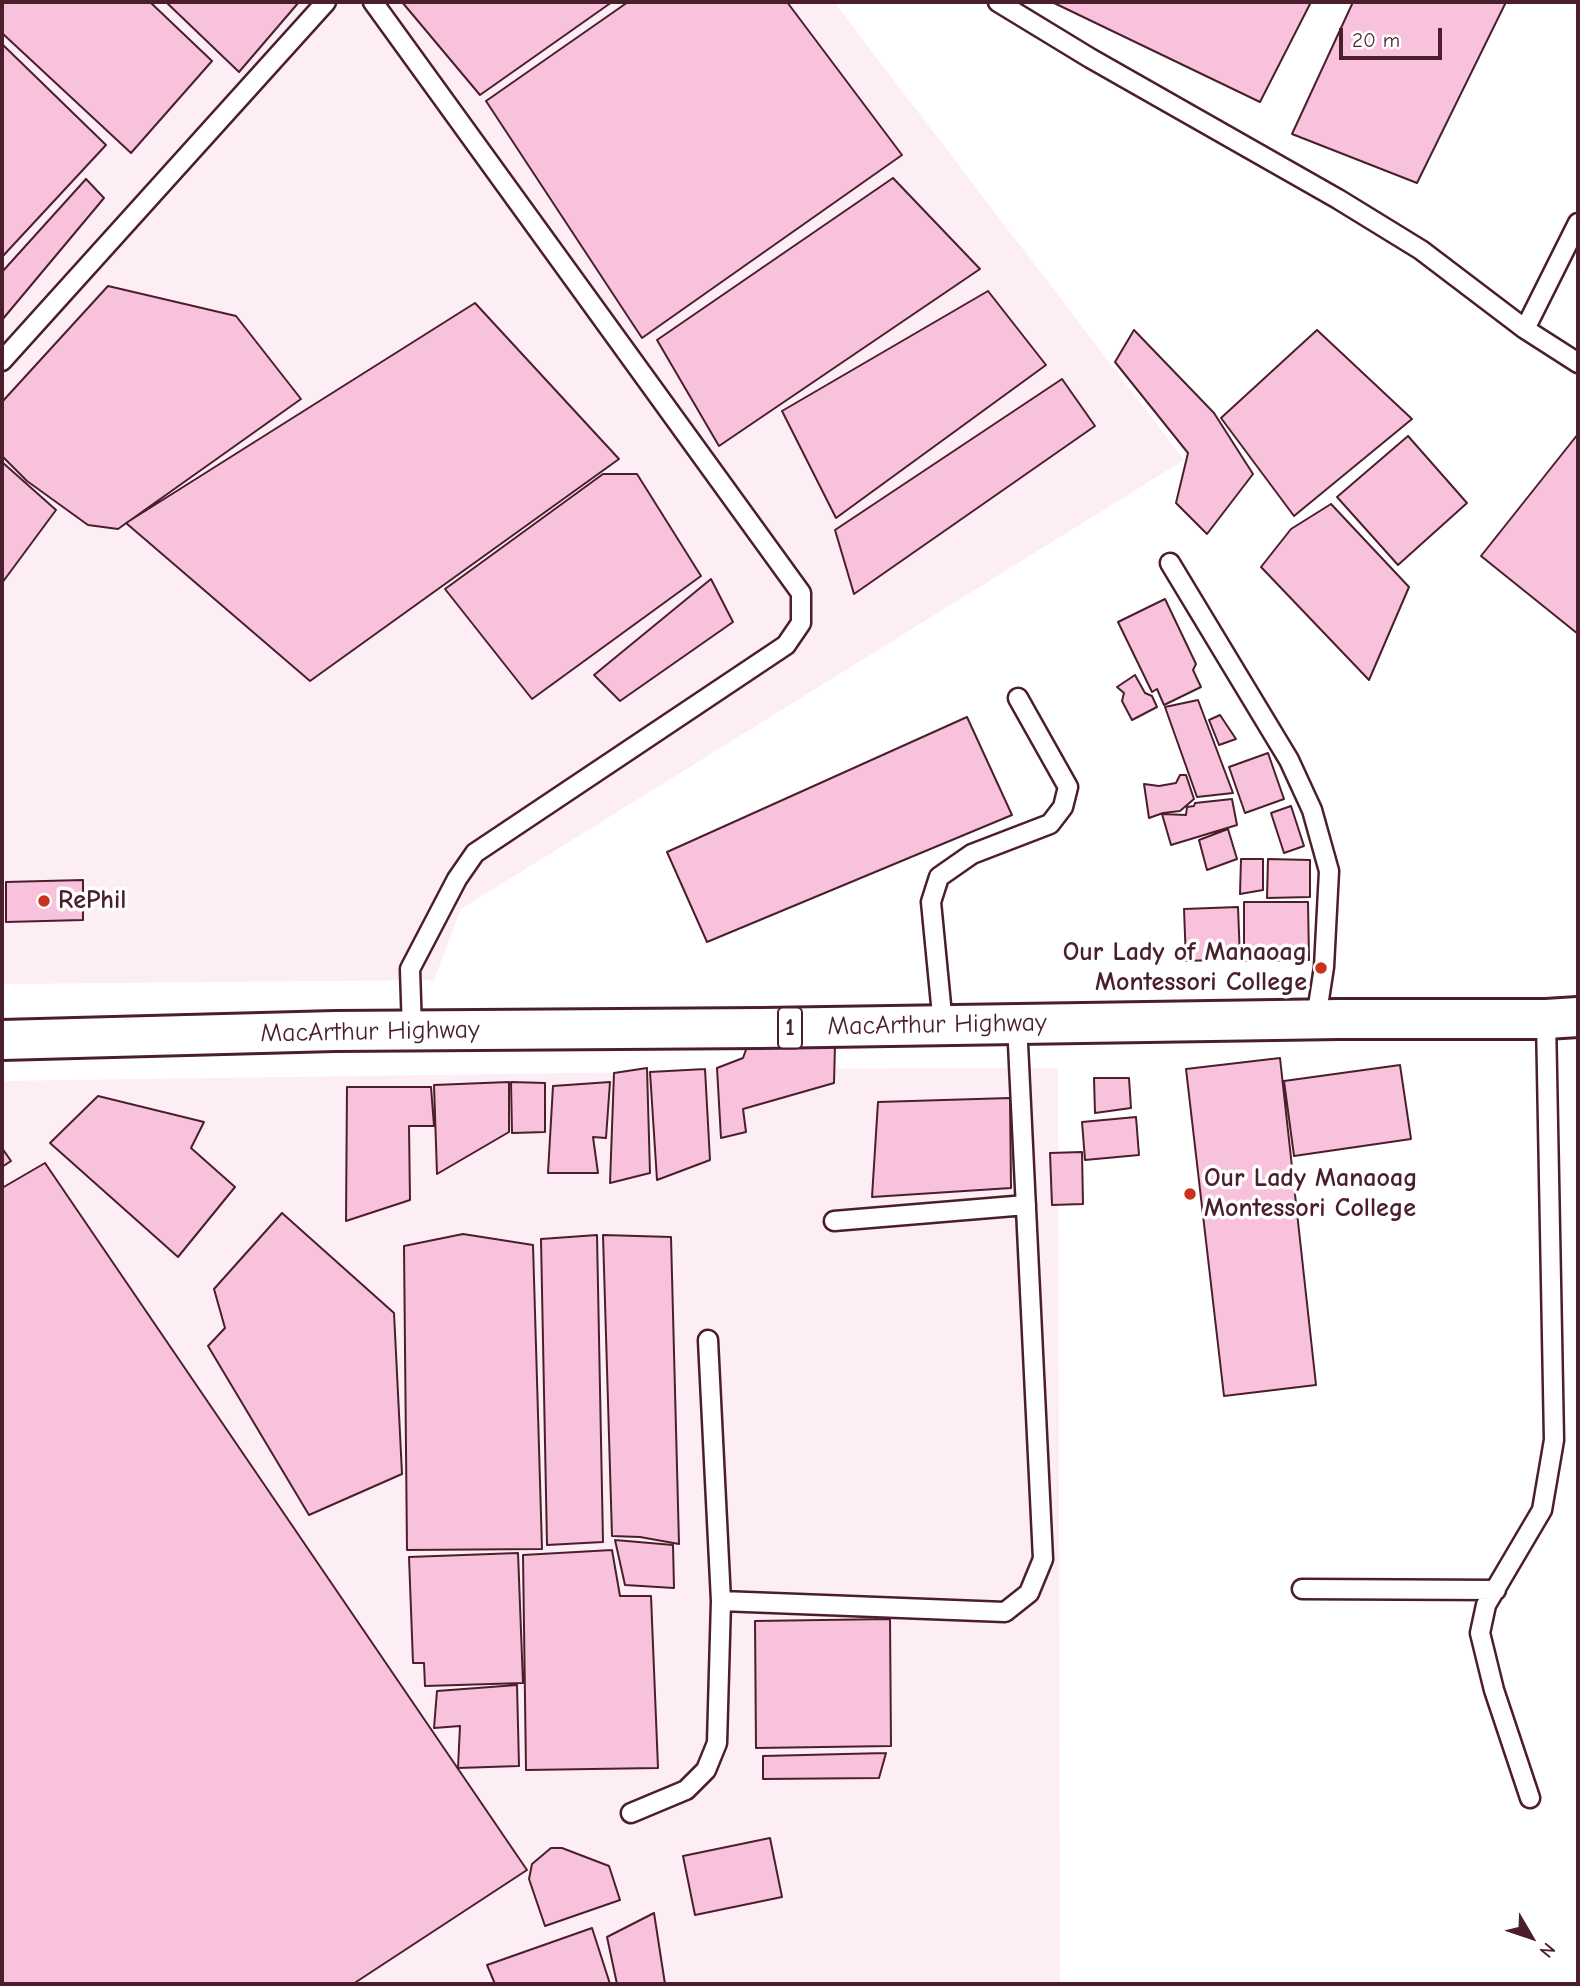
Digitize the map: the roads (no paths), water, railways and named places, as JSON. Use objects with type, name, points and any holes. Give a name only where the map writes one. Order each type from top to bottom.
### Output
[{"type":"highway","name":"MacArthur Highway","points":[[2,1040],[412,1031],[1562,1018]]},
{"type":"lane","points":[[2,361],[326,2]]},
{"type":"lane","points":[[373,2],[801,593],[801,623],[786,645],[475,853],[457,879],[410,969],[412,1031]]},
{"type":"lane","points":[[998,2],[1421,250],[1525,330],[1578,363]]},
{"type":"lane","points":[[1525,330],[1578,223]]},
{"type":"lane","points":[[1170,563],[1289,760],[1312,810],[1329,872],[1324,967],[1316,1020]]},
{"type":"lane","points":[[943,1025],[931,902],[939,877],[972,854],[1050,824],[1063,807],[1068,787],[1018,698]]},
{"type":"lane","points":[[1530,1798],[1494,1690],[1480,1633],[1486,1605],[1542,1510],[1554,1440],[1562,1018]]},
{"type":"lane","points":[[721,1601],[1005,1612],[1029,1593],[1044,1559],[1017,1023]]},
{"type":"lane","points":[[834,1221],[1026,1205]]},
{"type":"lane","points":[[631,1813],[686,1790],[706,1770],[716,1744],[721,1601],[708,1340]]},
{"type":"lane","points":[[1302,1588],[1496,1590]]},
{"type":"place","name":"RePhil","points":[[44,901]]},
{"type":"place","name":"Our Lady of Manaoag Montessori College","points":[[1321,968]]},
{"type":"place","name":"Our Lady Manaoag Montessori College","points":[[1190,1194]]}]
